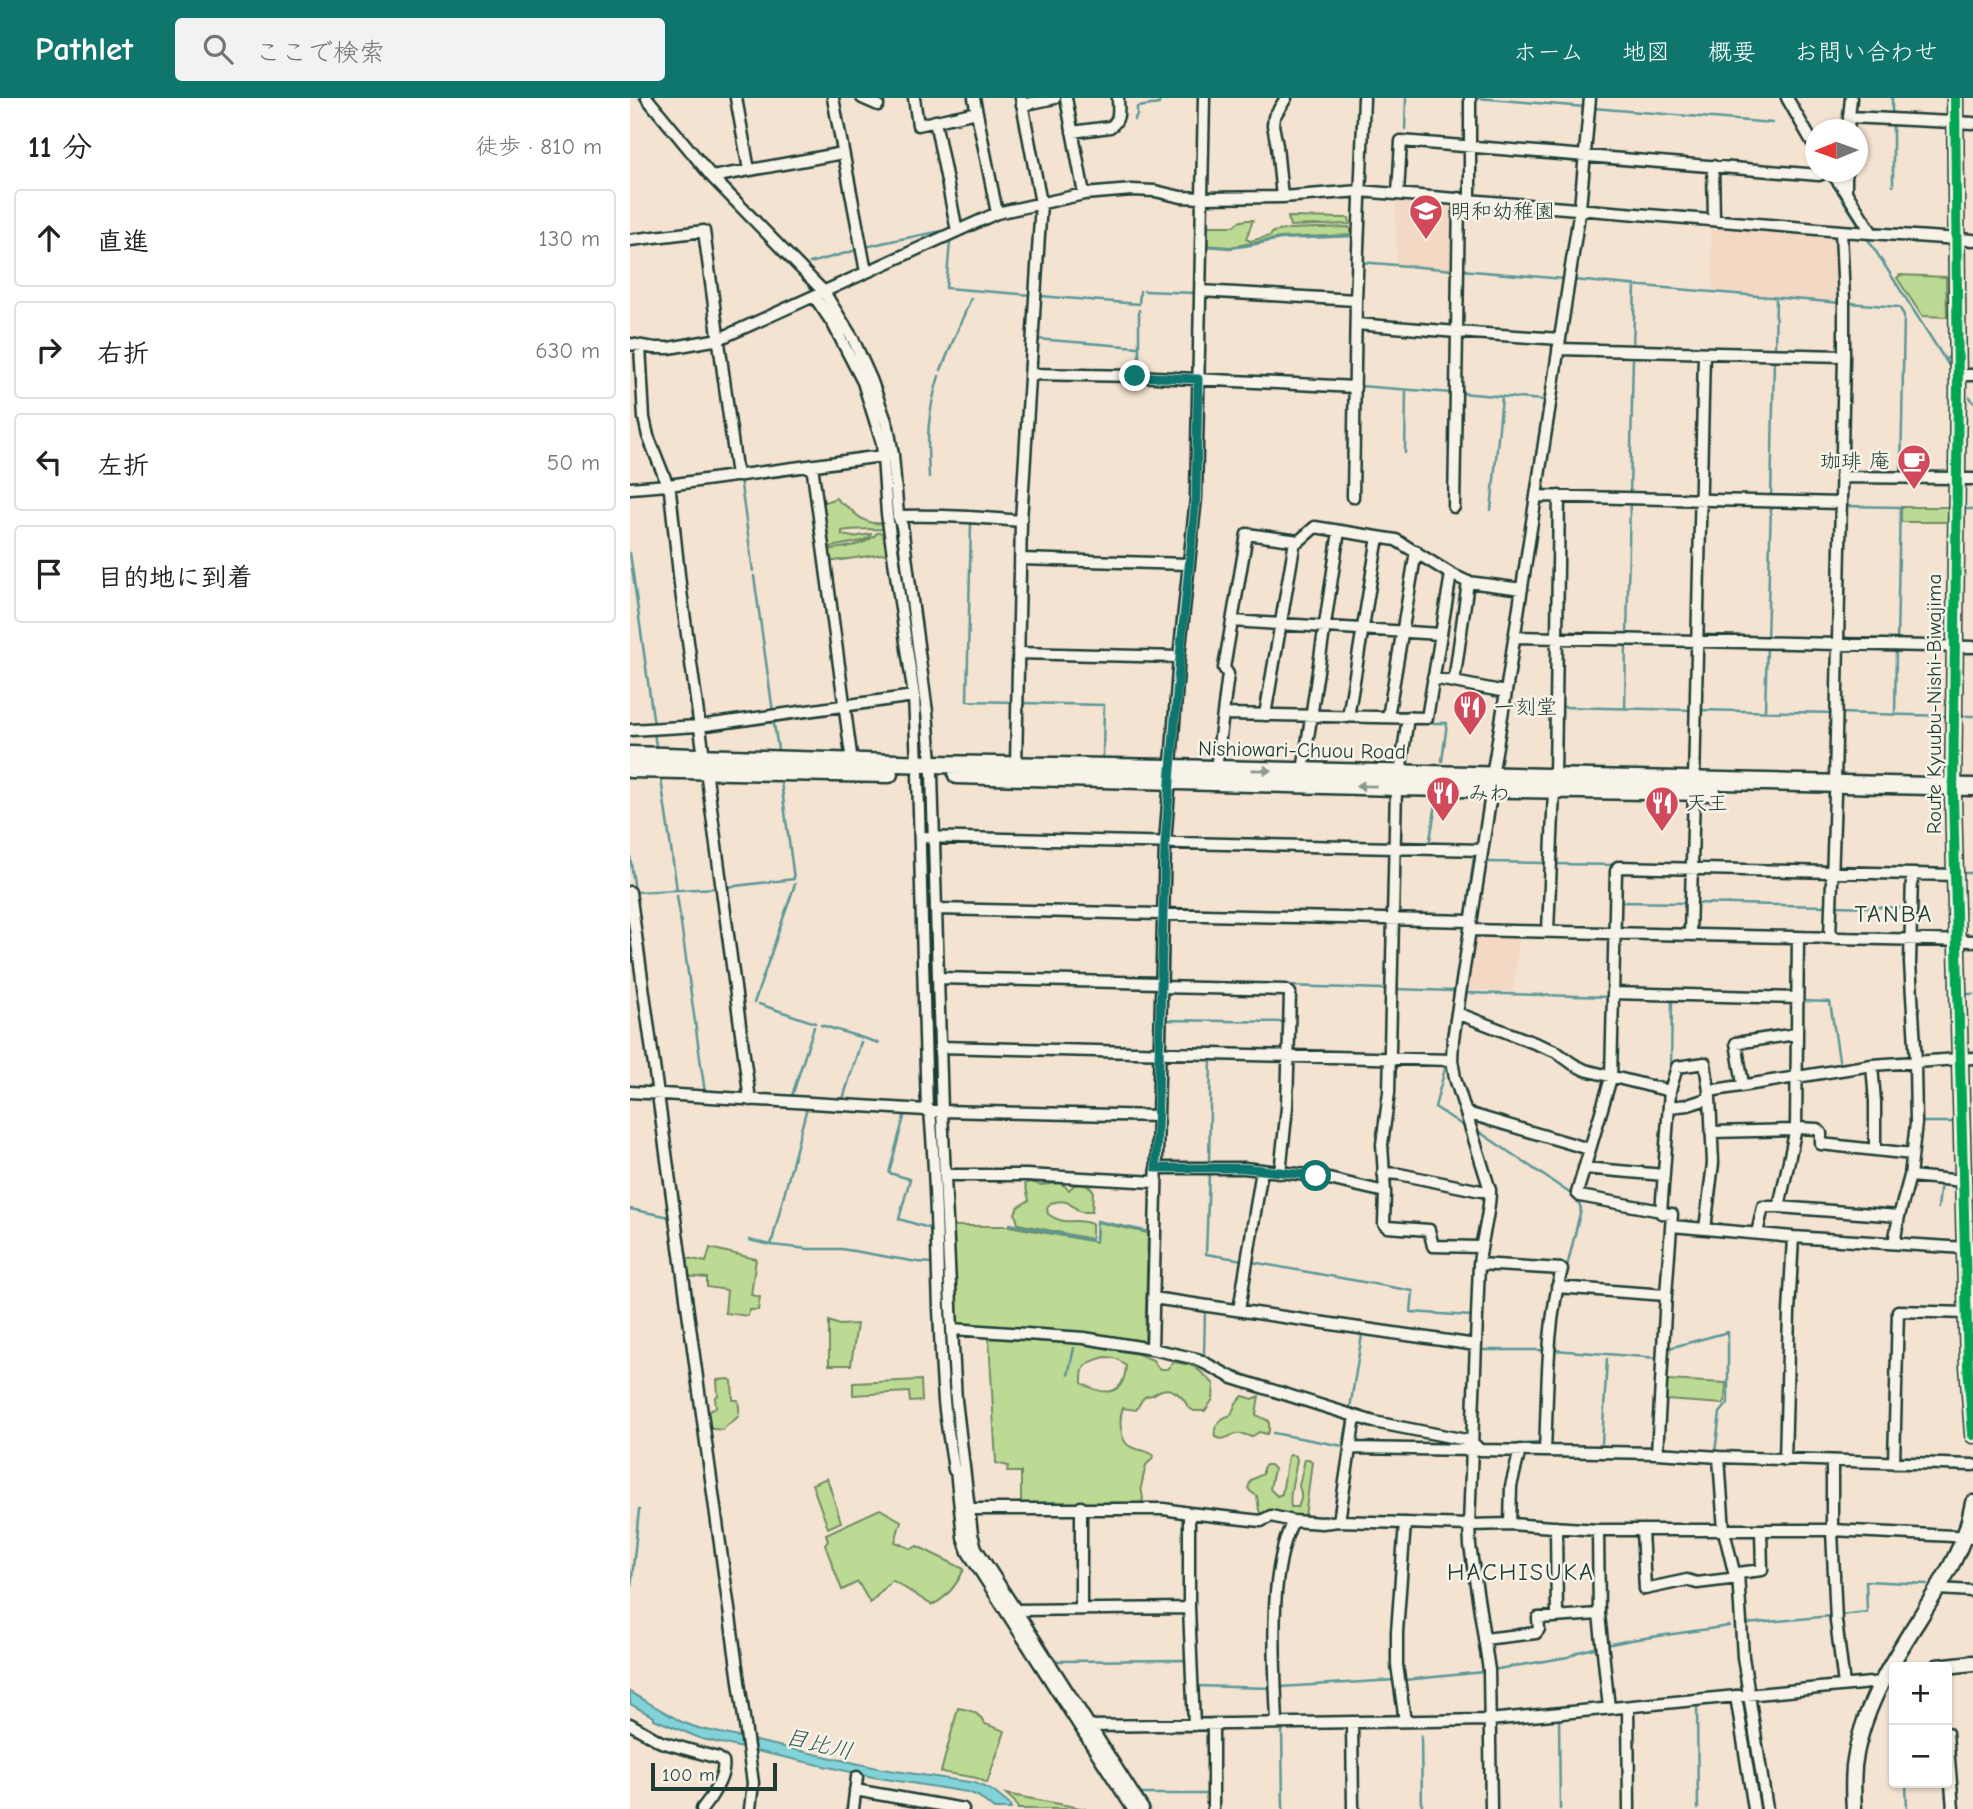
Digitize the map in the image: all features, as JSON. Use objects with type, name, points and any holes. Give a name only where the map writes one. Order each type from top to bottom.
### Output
[{"type":"main road","name":"Route Kyuubu-Nishi-Biwajima","points":[[1955,98],[1957,238],[1966,375],[1957,478],[1953,792],[1957,940],[1967,1059],[1968,1152],[1964,1181],[1973,1435]]},
{"type":"main road","name":"Nishiowari-Chuou Road","points":[[630,755],[705,764],[1953,792],[1973,798]]},
{"type":"main road","name":"Nishiowari-Chuou Road","points":[[630,769],[705,764],[852,762],[925,769],[1016,765],[1170,774],[1216,769],[1303,771],[1398,780]]},
{"type":"main road","name":"Nishiowari-Chuou Road","points":[[1953,792],[1973,787]]},
{"type":"main road","points":[[1854,1809],[1854,1764],[1864,1725],[1969,1536],[1973,1503]]},
{"type":"main road","points":[[1952,1665],[1973,1663]]},
{"type":"street","points":[[647,98],[712,177],[819,294],[853,340],[871,379],[888,427],[887,514],[934,838],[942,1111],[956,1400],[956,1470],[969,1509],[976,1548],[1086,1725],[1133,1809]]},
{"type":"street","points":[[736,98],[749,170]]},
{"type":"street","points":[[833,98],[866,272]]},
{"type":"street","points":[[862,98],[878,105]]},
{"type":"street","points":[[914,98],[918,125],[977,113]]},
{"type":"street","points":[[974,98],[997,213]]},
{"type":"street","points":[[1016,765],[1021,521],[1041,203],[1022,101],[1055,98]]},
{"type":"street","points":[[1066,98],[1084,194]]},
{"type":"street","points":[[1072,132],[1110,127],[1118,120],[1118,98]]},
{"type":"street","points":[[1152,1349],[1165,844],[1196,498],[1204,98]]},
{"type":"street","points":[[1282,197],[1273,125],[1274,117],[1286,98]]},
{"type":"street","points":[[1353,497],[1356,300],[1364,98]]},
{"type":"street","points":[[1454,507],[1457,332],[1464,199],[1470,146],[1469,98]]},
{"type":"street","points":[[1491,1809],[1489,1670],[1469,1525],[1479,1264],[1490,1190],[1455,1078],[1453,1039],[1580,208],[1590,98]]},
{"type":"street","points":[[1787,98],[1805,130]]},
{"type":"street","points":[[1851,98],[1849,117],[1973,123]]},
{"type":"street","points":[[935,121],[957,231]]},
{"type":"street","points":[[1398,194],[1401,141],[1805,172]]},
{"type":"street","points":[[712,177],[843,153]]},
{"type":"street","points":[[1713,166],[1714,220]]},
{"type":"street","points":[[1835,182],[1846,192],[1866,233]]},
{"type":"street","points":[[1846,182],[1846,192]]},
{"type":"street","points":[[750,1100],[670,491],[648,436],[635,345],[669,348],[719,339],[997,213],[1084,194],[1132,190],[1202,198],[1282,197],[1360,191],[1973,240]]},
{"type":"street","points":[[630,240],[704,231],[737,476]]},
{"type":"street","points":[[1830,938],[1844,356],[1841,231]]},
{"type":"street","points":[[1200,291],[1356,300]]},
{"type":"street","points":[[1356,324],[1559,344],[1704,354],[1844,356]]},
{"type":"street","points":[[1690,934],[1704,354]]},
{"type":"street","points":[[1030,374],[1355,387]]},
{"type":"street","points":[[630,488],[888,455]]},
{"type":"street","points":[[888,455],[901,526],[927,712],[920,838],[929,1110],[935,1168],[944,1402],[956,1470],[963,1537],[968,1552],[1143,1809]]},
{"type":"street","points":[[812,466],[852,762]]},
{"type":"street","points":[[1841,477],[1973,479]]},
{"type":"street","points":[[1536,496],[1841,503]]},
{"type":"street","points":[[1548,931],[1555,783],[1559,496]]},
{"type":"street","points":[[898,516],[977,516],[1021,521]]},
{"type":"street","points":[[1216,769],[1228,674],[1224,668],[1247,534],[1300,541],[1315,527],[1396,540],[1468,582],[1522,589]]},
{"type":"street","points":[[1303,771],[1339,531]]},
{"type":"street","points":[[1348,717],[1378,537]]},
{"type":"street","points":[[1265,715],[1295,541]]},
{"type":"street","points":[[1388,717],[1416,551]]},
{"type":"street","points":[[1020,559],[1188,564]]},
{"type":"street","points":[[1223,714],[1427,718],[1451,574]]},
{"type":"street","points":[[1454,682],[1468,582]]},
{"type":"street","points":[[1232,621],[1440,634]]},
{"type":"street","points":[[1515,636],[1973,647]]},
{"type":"street","points":[[1018,653],[1180,657]]},
{"type":"street","points":[[1433,678],[1506,692]]},
{"type":"street","points":[[630,730],[699,726],[914,696]]},
{"type":"street","points":[[1408,717],[1398,780],[1394,848],[1389,1093],[1382,1144],[1384,1224],[1387,1227],[1429,1230],[1433,1246],[1481,1247]]},
{"type":"street","points":[[920,838],[1482,850]]},
{"type":"street","points":[[1657,1453],[1672,1214],[1580,1196],[1577,1193],[1611,1078],[1618,867],[1955,875]]},
{"type":"street","points":[[1894,1243],[1910,1175],[1916,1123],[1916,1063],[1910,962],[1912,874]]},
{"type":"street","points":[[630,894],[753,1783],[750,1809]]},
{"type":"street","points":[[936,909],[1393,919],[1548,931],[1973,941]]},
{"type":"street","points":[[1779,1207],[1796,1129],[1798,937]]},
{"type":"street","points":[[938,978],[1286,990],[1290,993],[1289,1056],[1280,1173]]},
{"type":"street","points":[[1613,993],[1797,998]]},
{"type":"street","points":[[1457,1013],[1555,1051],[1585,1070],[1670,1091]]},
{"type":"street","points":[[1743,1084],[1736,1043],[1796,1034]]},
{"type":"street","points":[[940,1047],[1452,1060]]},
{"type":"street","points":[[1669,1107],[1688,1105],[1743,1084],[1872,1066],[1967,1059]]},
{"type":"street","points":[[1661,1211],[1670,1091],[1677,1067],[1705,1063],[1713,1163],[1705,1229]]},
{"type":"street","points":[[1872,1066],[1875,1150]]},
{"type":"street","points":[[630,1092],[942,1111],[1158,1116]]},
{"type":"street","points":[[1467,1114],[1589,1149]]},
{"type":"street","points":[[1712,1132],[1817,1129],[1821,1133],[1821,1144],[1912,1154]]},
{"type":"street","points":[[1156,1168],[1244,1168],[1316,1176],[1385,1192]]},
{"type":"street","points":[[1584,1168],[1664,1175]]},
{"type":"street","points":[[1239,1310],[1262,1170]]},
{"type":"street","points":[[1382,1173],[1480,1191],[1490,1190]]},
{"type":"street","points":[[945,1175],[1026,1175],[1156,1182]]},
{"type":"street","points":[[1910,1175],[1964,1181]]},
{"type":"street","points":[[1758,1233],[1763,1207],[1899,1216]]},
{"type":"street","points":[[1672,1226],[1968,1249]]},
{"type":"street","points":[[1785,1460],[1793,1237]]},
{"type":"street","points":[[1479,1264],[1562,1269],[1557,1287],[1550,1350],[1545,1450]]},
{"type":"street","points":[[1557,1287],[1666,1295]]},
{"type":"street","points":[[1153,1298],[1476,1345]]},
{"type":"street","points":[[1895,1463],[1898,1311],[1967,1313]]},
{"type":"street","points":[[952,1329],[1084,1338],[1197,1359],[1233,1378],[1374,1422],[1474,1447]]},
{"type":"street","points":[[1339,1521],[1355,1416]]},
{"type":"street","points":[[1350,1448],[1474,1447],[1657,1453],[1720,1458],[1973,1465]]},
{"type":"street","points":[[1510,1524],[1511,1486],[1520,1450]]},
{"type":"street","points":[[1720,1458],[1724,1531],[1734,1572],[1738,1575],[1743,1657],[1767,1809]]},
{"type":"street","points":[[1832,1461],[1836,1621],[1844,1685]]},
{"type":"street","points":[[1081,1507],[1081,1609]]},
{"type":"street","points":[[969,1509],[1164,1508],[1261,1521],[1270,1516],[1322,1523],[1510,1524],[1598,1530],[1832,1530],[1969,1536]]},
{"type":"street","points":[[1189,1513],[1189,1608],[1194,1725]]},
{"type":"street","points":[[1277,1723],[1275,1613],[1281,1553],[1293,1521]]},
{"type":"street","points":[[1405,1523],[1397,1632],[1397,1665],[1405,1721]]},
{"type":"street","points":[[1556,1527],[1557,1617]]},
{"type":"street","points":[[1598,1530],[1599,1614],[1609,1708]]},
{"type":"street","points":[[1642,1530],[1645,1589],[1687,1580],[1697,1583],[1762,1570],[1761,1531]]},
{"type":"street","points":[[1938,1589],[1973,1591]]},
{"type":"street","points":[[1016,1610],[1189,1608]]},
{"type":"street","points":[[1485,1639],[1536,1633],[1539,1629],[1538,1618],[1599,1614]]},
{"type":"street","points":[[1086,1725],[1489,1720],[1888,1680]]},
{"type":"street","points":[[1737,1696],[1754,1809]]},
{"type":"street","points":[[1628,1707],[1629,1809]]},
{"type":"street","points":[[1352,1722],[1353,1809]]},
{"type":"street","points":[[630,1724],[661,1742],[718,1758],[723,1762],[724,1767],[712,1798],[702,1809]]},
{"type":"street","points":[[1213,1724],[1213,1809]]},
{"type":"street","points":[[853,1809],[857,1777]]},
{"type":"street","points":[[1951,1788],[1953,1809]]},
{"type":"street","points":[[855,1790],[960,1809]]},
{"type":"shaded area","name":"明和幼稚園","points":[[1396,197],[1457,201],[1456,269],[1396,264]]},
{"type":"shaded area","points":[[1710,223],[1838,234],[1842,302],[1713,290]]},
{"type":"shaded area","points":[[1473,932],[1520,933],[1513,992],[1465,990]]},
{"type":"green space","points":[[1288,217],[1349,218],[1350,224],[1290,226]]},
{"type":"green space","points":[[1246,220],[1253,220],[1246,239],[1250,241],[1289,229],[1349,227],[1351,235],[1280,238],[1230,247],[1203,245],[1203,226],[1234,226]]},
{"type":"green space","points":[[1900,275],[1946,277],[1947,317],[1922,316],[1897,278]]},
{"type":"green space","points":[[836,498],[865,520],[884,523],[886,529],[842,531],[842,535],[853,537],[871,534],[862,541],[825,548],[819,506]]},
{"type":"green space","points":[[1901,507],[1952,507],[1952,522],[1901,522]]},
{"type":"green space","points":[[887,532],[890,553],[827,562],[826,550],[860,544],[877,533]]},
{"type":"green space","points":[[1030,1182],[1041,1185],[1061,1183],[1069,1190],[1074,1185],[1091,1188],[1092,1212],[1081,1212],[1062,1201],[1051,1203],[1047,1208],[1048,1214],[1055,1218],[1092,1224],[1091,1239],[1018,1224],[1015,1213],[1018,1207],[1029,1200],[1025,1184]]},
{"type":"green space","points":[[1097,1222],[1148,1233],[1145,1344],[955,1325],[951,1226],[1009,1226],[1096,1242]]},
{"type":"green space","points":[[710,1248],[756,1259],[751,1295],[760,1297],[758,1310],[749,1310],[748,1316],[725,1313],[727,1290],[707,1287],[707,1278],[686,1276],[683,1257],[706,1262]]},
{"type":"green space","points":[[829,1321],[839,1325],[857,1324],[851,1365],[829,1365]]},
{"type":"green space","points":[[989,1338],[1082,1344],[1138,1354],[1153,1360],[1159,1369],[1167,1369],[1174,1362],[1193,1366],[1214,1384],[1213,1399],[1205,1411],[1194,1411],[1178,1394],[1166,1389],[1146,1396],[1136,1410],[1123,1408],[1121,1423],[1124,1440],[1131,1447],[1153,1455],[1146,1465],[1141,1487],[1141,1505],[1021,1506],[1021,1472],[1007,1472],[1008,1466],[996,1463]],"holes":[[[1105,1357],[1119,1360],[1126,1366],[1121,1384],[1105,1392],[1082,1383],[1084,1367]]]},
{"type":"green space","points":[[717,1380],[732,1381],[733,1400],[738,1400],[737,1418],[722,1430],[707,1428],[705,1413],[716,1408]]},
{"type":"green space","points":[[921,1380],[922,1401],[910,1402],[909,1392],[853,1395],[853,1383]]},
{"type":"green space","points":[[1666,1380],[1726,1383],[1725,1401],[1723,1404],[1666,1400]]},
{"type":"green space","points":[[1243,1396],[1253,1399],[1259,1396],[1256,1415],[1269,1421],[1267,1434],[1259,1432],[1251,1437],[1235,1434],[1224,1439],[1215,1437],[1218,1423],[1231,1415],[1236,1403]]},
{"type":"green space","points":[[1288,1456],[1296,1456],[1297,1460],[1291,1490],[1291,1507],[1298,1507],[1300,1501],[1299,1486],[1305,1459],[1312,1462],[1305,1517],[1261,1515],[1257,1496],[1248,1488],[1251,1480],[1263,1474],[1263,1468],[1270,1465],[1274,1469],[1270,1489],[1277,1496],[1282,1494]]},
{"type":"green space","points":[[827,1478],[841,1522],[828,1528],[812,1484]]},
{"type":"green space","points":[[880,1509],[901,1521],[895,1542],[912,1549],[917,1546],[964,1569],[942,1599],[932,1605],[892,1580],[870,1603],[858,1582],[842,1590],[825,1545],[828,1541],[826,1534]]},
{"type":"green space","points":[[958,1708],[974,1712],[985,1724],[1005,1731],[987,1783],[977,1778],[941,1772]]},
{"type":"green space","points":[[1006,1794],[1086,1809],[1018,1809]]},
{"type":"water","points":[[630,1692],[682,1722],[698,1728],[882,1769],[975,1783],[993,1791],[1009,1804],[1011,1809],[994,1809],[978,1796],[967,1792],[873,1777],[702,1739],[654,1719],[630,1704]]},
{"type":"waterway","points":[[639,98],[700,172],[751,224]]},
{"type":"waterway","points":[[1134,120],[1137,107],[1159,104],[1159,98]]},
{"type":"waterway","points":[[1405,129],[1406,98]]},
{"type":"waterway","points":[[1477,98],[1585,107]]},
{"type":"waterway","points":[[1781,98],[1805,140]]},
{"type":"waterway","points":[[1892,98],[1892,116]]},
{"type":"waterway","points":[[1593,108],[1772,123]]},
{"type":"waterway","points":[[1893,123],[1893,186]]},
{"type":"waterway","points":[[1831,182],[1861,228]]},
{"type":"waterway","points":[[1021,202],[1035,199],[1037,196]]},
{"type":"waterway","points":[[1002,206],[1013,203]]},
{"type":"waterway","points":[[866,247],[950,229]]},
{"type":"waterway","points":[[1205,246],[1230,248],[1280,239],[1355,236]]},
{"type":"waterway","points":[[1866,236],[1949,366]]},
{"type":"waterway","points":[[950,242],[946,288],[1031,295]]},
{"type":"waterway","points":[[1948,245],[1949,275]]},
{"type":"waterway","points":[[810,263],[857,250]]},
{"type":"waterway","points":[[1361,262],[1454,270]]},
{"type":"waterway","points":[[1461,270],[1564,279]]},
{"type":"waterway","points":[[1573,280],[1841,303]]},
{"type":"waterway","points":[[1949,280],[1949,303]]},
{"type":"waterway","points":[[807,281],[814,292]]},
{"type":"waterway","points":[[1633,347],[1635,285]]},
{"type":"waterway","points":[[1040,296],[1139,304],[1140,291]]},
{"type":"waterway","points":[[1144,291],[1196,293]]},
{"type":"waterway","points":[[941,370],[971,298]]},
{"type":"waterway","points":[[1775,351],[1776,299]]},
{"type":"waterway","points":[[1849,303],[1898,307]]},
{"type":"waterway","points":[[1899,307],[1904,315],[1901,476]]},
{"type":"waterway","points":[[1949,309],[1950,323]]},
{"type":"waterway","points":[[1139,310],[1139,372]]},
{"type":"waterway","points":[[840,326],[854,355]]},
{"type":"waterway","points":[[1945,360],[1950,356],[1950,328]]},
{"type":"waterway","points":[[1036,339],[1138,347]]},
{"type":"waterway","points":[[1630,495],[1633,355]]},
{"type":"waterway","points":[[1771,499],[1774,359]]},
{"type":"waterway","points":[[929,477],[929,426],[939,376]]},
{"type":"waterway","points":[[1359,386],[1452,393]]},
{"type":"waterway","points":[[1405,453],[1406,390]]},
{"type":"waterway","points":[[1460,393],[1544,400]]},
{"type":"waterway","points":[[1491,510],[1502,397]]},
{"type":"waterway","points":[[1970,397],[1973,402]]},
{"type":"waterway","points":[[875,406],[885,436]]},
{"type":"waterway","points":[[740,478],[753,571]]},
{"type":"waterway","points":[[1627,636],[1630,501]]},
{"type":"waterway","points":[[1767,641],[1771,505]]},
{"type":"waterway","points":[[1843,506],[1900,507],[1897,642]]},
{"type":"waterway","points":[[1965,509],[1973,509]]},
{"type":"waterway","points":[[971,523],[967,701],[1014,702]]},
{"type":"waterway","points":[[630,553],[654,725]]},
{"type":"waterway","points":[[754,576],[773,712]]},
{"type":"waterway","points":[[1625,708],[1626,641]]},
{"type":"waterway","points":[[1765,711],[1767,645]]},
{"type":"waterway","points":[[1895,714],[1896,649]]},
{"type":"waterway","points":[[1022,703],[1104,705],[1103,756]]},
{"type":"waterway","points":[[1511,705],[1553,706]]},
{"type":"waterway","points":[[1562,707],[1692,710]]},
{"type":"waterway","points":[[1698,710],[1833,713]]},
{"type":"waterway","points":[[1838,713],[1946,716]]},
{"type":"waterway","points":[[1961,716],[1973,716]]},
{"type":"waterway","points":[[773,718],[778,749]]},
{"type":"waterway","points":[[1424,723],[1447,723],[1442,761]]},
{"type":"waterway","points":[[654,732],[656,746]]},
{"type":"waterway","points":[[661,779],[677,890]]},
{"type":"waterway","points":[[727,887],[794,879],[781,782]]},
{"type":"waterway","points":[[924,786],[925,828]]},
{"type":"waterway","points":[[1429,845],[1437,799]]},
{"type":"waterway","points":[[926,845],[934,1108]]},
{"type":"waterway","points":[[1169,908],[1170,851]]},
{"type":"waterway","points":[[630,856],[637,892],[718,888]]},
{"type":"waterway","points":[[1466,917],[1474,856]]},
{"type":"waterway","points":[[1486,862],[1547,863]]},
{"type":"waterway","points":[[1554,864],[1617,865]]},
{"type":"waterway","points":[[1963,873],[1973,873]]},
{"type":"waterway","points":[[754,1003],[795,884]]},
{"type":"waterway","points":[[677,895],[705,1093]]},
{"type":"waterway","points":[[1618,902],[1688,903]]},
{"type":"waterway","points":[[1693,903],[1827,906]]},
{"type":"waterway","points":[[1834,906],[1908,908]]},
{"type":"waterway","points":[[1168,983],[1169,921]]},
{"type":"waterway","points":[[1446,1054],[1465,926]]},
{"type":"waterway","points":[[1287,986],[1383,989]]},
{"type":"waterway","points":[[1395,989],[1454,991]]},
{"type":"waterway","points":[[1166,1045],[1167,990]]},
{"type":"waterway","points":[[1467,993],[1610,999]]},
{"type":"waterway","points":[[1968,994],[1973,994]]},
{"type":"waterway","points":[[1671,1070],[1672,998]]},
{"type":"waterway","points":[[1801,1001],[1830,1002],[1840,1066]]},
{"type":"waterway","points":[[759,1004],[815,1023]]},
{"type":"waterway","points":[[1167,1020],[1285,1022]]},
{"type":"waterway","points":[[821,1025],[879,1043]]},
{"type":"waterway","points":[[791,1099],[814,1027]]},
{"type":"waterway","points":[[842,1102],[861,1042]]},
{"type":"waterway","points":[[1209,1162],[1211,1058]]},
{"type":"waterway","points":[[1446,1065],[1435,1107],[1465,1127]]},
{"type":"waterway","points":[[771,1245],[807,1107]]},
{"type":"waterway","points":[[905,1113],[889,1173],[910,1179],[899,1219],[932,1229]]},
{"type":"waterway","points":[[1919,1122],[1955,1122]]},
{"type":"waterway","points":[[1478,1131],[1574,1196]]},
{"type":"waterway","points":[[1467,1132],[1483,1185]]},
{"type":"waterway","points":[[938,1151],[946,1343],[959,1468]]},
{"type":"waterway","points":[[1209,1174],[1206,1254],[1243,1260]]},
{"type":"waterway","points":[[1938,1208],[1943,1182]]},
{"type":"waterway","points":[[1566,1271],[1581,1209],[1578,1200]]},
{"type":"waterway","points":[[1476,1240],[1484,1202]]},
{"type":"waterway","points":[[630,1209],[670,1217]]},
{"type":"waterway","points":[[1096,1241],[1097,1221],[1150,1232],[1146,1343]]},
{"type":"waterway","points":[[1010,1224],[1091,1240]]},
{"type":"waterway","points":[[749,1240],[809,1249],[842,1249],[933,1263]]},
{"type":"waterway","points":[[1470,1340],[1475,1254]]},
{"type":"waterway","points":[[1252,1262],[1413,1291],[1411,1312],[1471,1316]]},
{"type":"waterway","points":[[1204,1355],[1205,1310]]},
{"type":"waterway","points":[[1291,1323],[1468,1349]]},
{"type":"waterway","points":[[1666,1359],[1669,1348],[1728,1332],[1728,1403],[1720,1413],[1715,1452]]},
{"type":"waterway","points":[[1350,1408],[1362,1335]]},
{"type":"waterway","points":[[1068,1375],[1074,1348]]},
{"type":"waterway","points":[[1480,1350],[1547,1350]]},
{"type":"waterway","points":[[1554,1350],[1659,1358]]},
{"type":"waterway","points":[[1143,1352],[1164,1357]]},
{"type":"waterway","points":[[1602,1443],[1607,1359]]},
{"type":"waterway","points":[[1273,1433],[1343,1446],[1348,1420]]},
{"type":"waterway","points":[[965,1437],[969,1463]]},
{"type":"waterway","points":[[1521,1444],[1541,1443]]},
{"type":"waterway","points":[[630,1597],[639,1510]]},
{"type":"waterway","points":[[1839,1615],[1867,1612],[1866,1581],[1927,1584]]},
{"type":"waterway","points":[[1733,1584],[1742,1691]]},
{"type":"waterway","points":[[1278,1613],[1281,1613],[1279,1632]]},
{"type":"waterway","points":[[1746,1624],[1831,1616]]},
{"type":"waterway","points":[[1606,1645],[1729,1626]]},
{"type":"waterway","points":[[1492,1670],[1568,1657],[1599,1647]]},
{"type":"waterway","points":[[1052,1659],[1187,1662]]},
{"type":"waterway","points":[[1404,1680],[1484,1672]]},
{"type":"waterway","points":[[1280,1687],[1395,1680]]},
{"type":"waterway","points":[[1195,1686],[1271,1688]]},
{"type":"waterway","points":[[1743,1700],[1760,1809]]},
{"type":"waterway","points":[[1697,1704],[1698,1809]]},
{"type":"waterway","points":[[1559,1717],[1560,1809]]},
{"type":"waterway","points":[[1476,1725],[1484,1725]]},
{"type":"waterway","points":[[1282,1727],[1283,1809]]},
{"type":"waterway","points":[[1421,1735],[1422,1809]]},
{"type":"waterway","points":[[1906,1788],[1907,1809]]},
{"type":"waterway","points":[[1150,1809],[1141,1794],[1209,1794]]},
{"type":"transit line","points":[[1955,98],[1958,389],[1953,797],[1968,1366],[1973,1435]]},
{"type":"place","name":"明和幼稚園","points":[[1426,241]]},
{"type":"place","name":"珈琲 庵","points":[[1914,491]]},
{"type":"place","name":"一刻堂","points":[[1470,737]]},
{"type":"place","name":"みわ","points":[[1443,823]]},
{"type":"place","name":"天王","points":[[1662,833]]},
{"type":"district","name":"TANBA","points":[[1894,914]]},
{"type":"district","name":"HACHISUKA","points":[[1521,1572]]},
{"type":"route","points":[[1135,376],[1198,379],[1196,498],[1165,844],[1156,1168],[1244,1168],[1316,1176]]},
{"type":"water label","name":"目比川","points":[[819,1744]]}]
